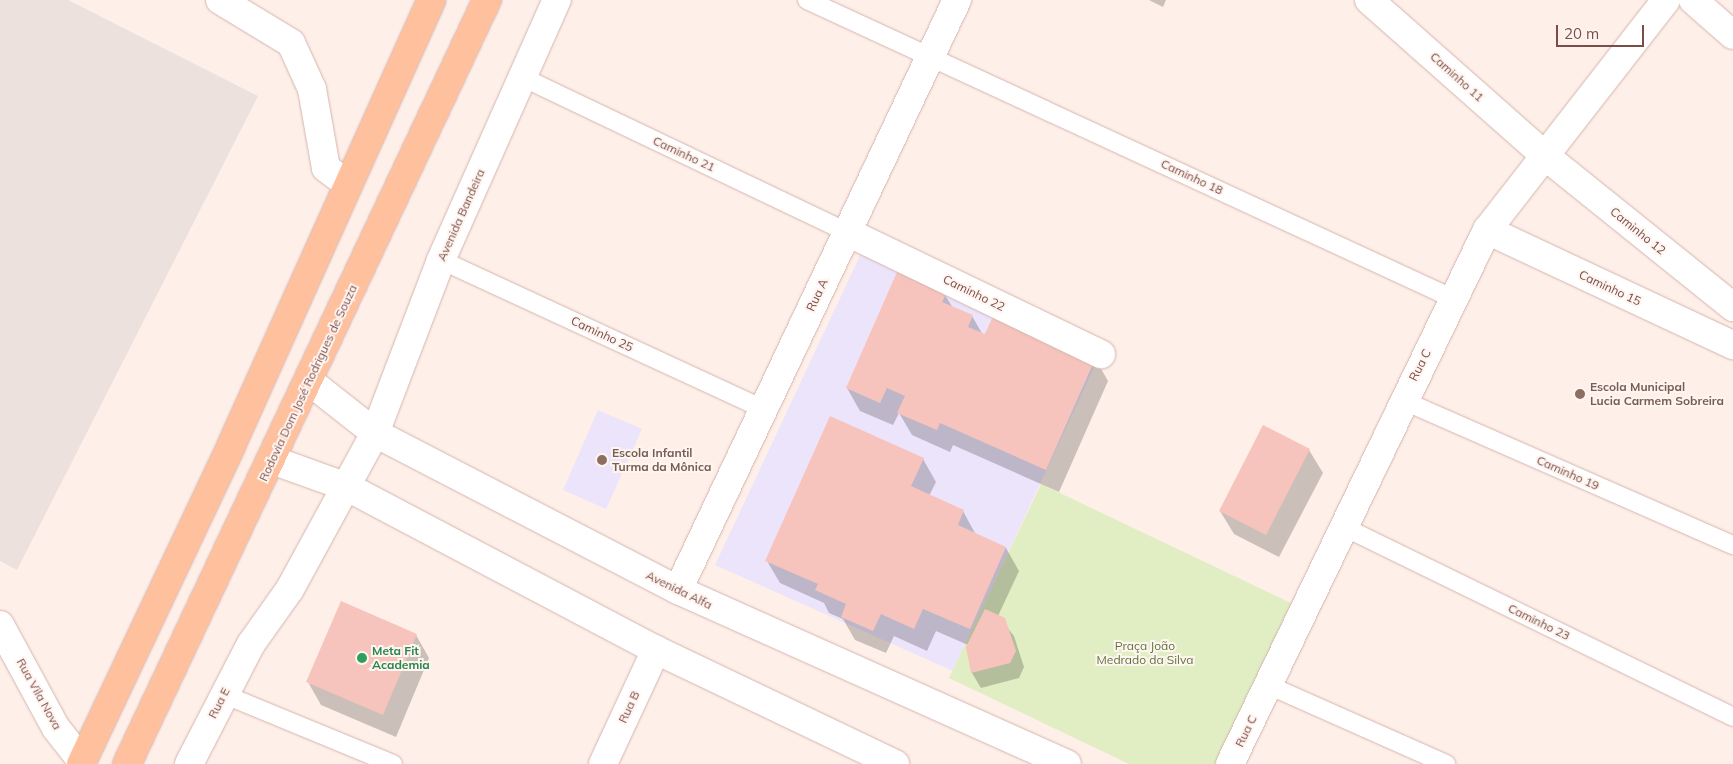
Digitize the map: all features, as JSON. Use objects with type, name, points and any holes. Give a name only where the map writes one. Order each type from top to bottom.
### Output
[{"type":"main road","points":[[81,762],[231,446],[431,0]]},
{"type":"main road","name":"Rodovia Dom José Rodrigues de Souza","points":[[127,764],[272,460],[487,0]]},
{"type":"street","points":[[220,0],[292,44],[312,89],[326,168],[347,184]]},
{"type":"street","name":"Avenida Bandeira","points":[[348,487],[374,433],[441,260],[557,0]]},
{"type":"street","name":"Rua A","points":[[678,590],[929,55],[957,0]]},
{"type":"street","name":"Caminho 11","points":[[1369,0],[1544,155]]},
{"type":"street","name":"Rua C","points":[[1230,764],[1344,527],[1402,400],[1487,230],[1666,0]]},
{"type":"street","points":[[1693,0],[1733,35]]},
{"type":"street","name":"Caminho 12","points":[[1544,155],[1729,294]]},
{"type":"street","name":"Caminho 15","points":[[1487,230],[1733,345]]},
{"type":"street","name":"Caminho 22","points":[[847,232],[1100,354]]},
{"type":"street","name":"Avenida Alfa","points":[[309,381],[374,433],[678,590],[1067,764]]},
{"type":"street","points":[[272,460],[348,487],[656,650],[895,764]]},
{"type":"street","name":"Rua E","points":[[189,764],[251,644],[290,589],[348,487]]},
{"type":"street","name":"Rua Vila Nova","points":[[0,625],[56,728],[81,762]]},
{"type":"street","name":"Rua B","points":[[602,764],[656,650]]},
{"type":"lane","name":"Caminho 18","points":[[807,0],[1454,298]]},
{"type":"lane","name":"Caminho 21","points":[[522,77],[847,232]]},
{"type":"lane","name":"Caminho 25","points":[[441,260],[764,409]]},
{"type":"lane","name":"Caminho 19","points":[[1402,400],[1733,545]]},
{"type":"lane","name":"Caminho 23","points":[[1344,527],[1733,717]]},
{"type":"lane","points":[[1268,685],[1446,764]]},
{"type":"lane","points":[[224,694],[393,764]]},
{"type":"shaded area","points":[[0,0],[68,0],[258,96],[17,570],[0,561]]},
{"type":"shaded area","points":[[865,245],[1099,357],[953,671],[715,565]]},
{"type":"shaded area","name":"Escola Infantil Turma da Mônica","points":[[598,410],[642,429],[606,509],[563,490]]},
{"type":"green space","name":"Praça João Medrado da Silva","points":[[1041,484],[1295,605],[1219,764],[1129,764],[949,678]]},
{"type":"building","points":[[897,272],[946,294],[942,302],[973,315],[968,327],[985,334],[995,312],[1096,357],[1046,470],[940,423],[937,430],[897,413],[905,396],[887,388],[880,403],[846,388]]},
{"type":"building","points":[[830,416],[924,458],[911,486],[964,510],[958,525],[1006,547],[970,629],[923,609],[914,629],[881,614],[873,631],[841,617],[846,604],[815,590],[818,584],[765,561]]},
{"type":"building","points":[[1263,425],[1310,449],[1266,535],[1219,511]]},
{"type":"building","name":"Meta Fit Academia","points":[[341,601],[417,634],[383,715],[306,682]]},
{"type":"building","points":[[985,609],[1005,618],[1016,651],[1010,663],[971,673],[966,647]]},
{"type":"place","name":"Escola Municipal Lucia Carmem Sobreira","points":[[1580,394]]},
{"type":"place","name":"Escola Infantil Turma da Mônica","points":[[602,460]]},
{"type":"place","name":"Meta Fit Academia","points":[[362,658]]}]
